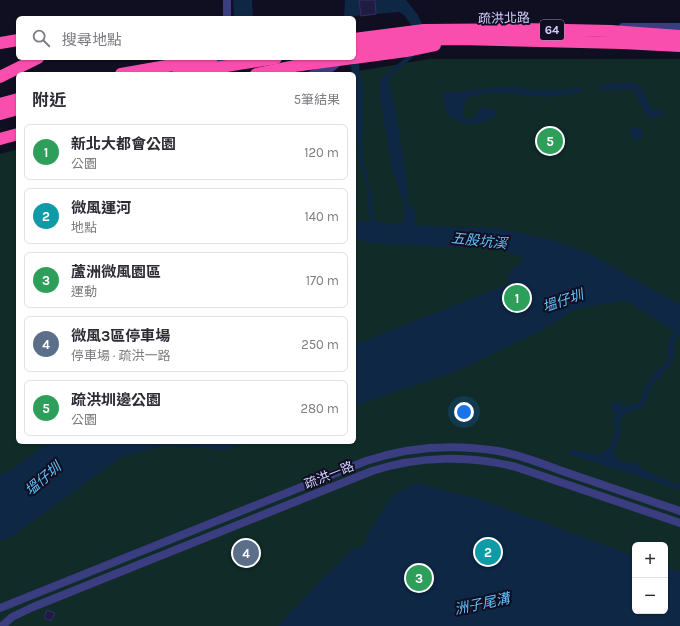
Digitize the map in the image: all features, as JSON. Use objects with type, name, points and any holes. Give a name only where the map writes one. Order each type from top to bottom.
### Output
[{"type":"highway","name":"64","points":[[357,40],[424,30],[523,29],[611,31],[680,36]]},
{"type":"highway","points":[[356,33],[424,30]]},
{"type":"highway","name":"64","points":[[356,49],[406,40],[459,39],[680,46]]},
{"type":"highway","points":[[356,58],[406,51],[459,39]]},
{"type":"highway","points":[[0,43],[16,40]]},
{"type":"highway","points":[[0,77],[34,60]]},
{"type":"highway","points":[[132,72],[201,60]]},
{"type":"highway","points":[[190,72],[264,60]]},
{"type":"highway","points":[[266,72],[294,66],[338,60]]},
{"type":"highway","points":[[0,102],[16,100]]},
{"type":"highway","points":[[7,116],[16,110]]},
{"type":"highway","points":[[0,139],[16,135]]},
{"type":"street","points":[[227,0],[227,16]]},
{"type":"street","name":"疏洪北路","points":[[357,40],[452,31],[680,27]]},
{"type":"street","points":[[152,72],[217,60]]},
{"type":"street","points":[[308,60],[311,72]]},
{"type":"street","points":[[317,72],[330,68],[339,60]]},
{"type":"street","points":[[200,64],[202,72]]},
{"type":"street","points":[[162,70],[167,72]]},
{"type":"street","name":"疏洪一路","points":[[0,608],[366,461],[406,450],[448,448],[483,449],[513,454],[680,511]]},
{"type":"street","name":"疏洪一路","points":[[2,626],[12,617],[32,607],[390,465],[452,459],[496,461],[680,523]]},
{"type":"green space","points":[[429,59],[680,59],[680,626],[0,626],[0,154],[16,150],[16,444],[356,444],[356,72],[353,72]]},
{"type":"water","points":[[233,0],[252,0],[253,16],[234,16]]},
{"type":"water","points":[[345,0],[406,0],[418,15],[424,28],[422,49],[388,79],[395,108],[407,182],[408,204],[415,211],[415,225],[500,229],[545,238],[589,253],[680,305],[680,336],[675,339],[674,342],[673,363],[661,373],[664,377],[662,379],[657,377],[652,384],[644,407],[629,412],[620,419],[618,423],[621,431],[613,455],[624,462],[637,462],[641,469],[673,483],[680,484],[680,490],[569,454],[571,449],[601,455],[603,451],[609,449],[616,431],[613,422],[616,415],[611,408],[612,403],[618,402],[625,407],[640,402],[645,387],[653,375],[669,359],[668,341],[675,332],[626,300],[576,309],[542,330],[457,371],[356,405],[356,344],[508,284],[509,271],[522,263],[521,257],[497,248],[374,244],[356,239],[356,221],[370,221],[366,183],[360,163],[356,128],[356,72],[352,72],[350,60],[356,60],[356,45],[363,92],[362,153],[375,221],[396,225],[404,223],[404,203],[393,173],[380,98],[379,80],[417,48],[417,33],[404,15],[399,12],[344,16]]},
{"type":"water","points":[[633,83],[641,87],[653,112],[660,109],[664,112],[662,116],[653,118],[646,116],[635,91],[624,89],[599,91],[598,87],[612,84]]},
{"type":"water","points":[[511,87],[547,90],[582,87],[582,92],[544,97],[513,93],[486,93],[468,97],[462,109],[463,117],[470,120],[472,119],[483,106],[496,110],[496,115],[486,121],[468,125],[451,118],[445,109],[442,93]]},
{"type":"water","points":[[630,127],[641,129],[643,138],[636,141],[631,136]]},
{"type":"water","name":"塭仔圳","points":[[47,444],[244,444],[226,450],[167,445],[121,457],[14,535],[0,541],[0,475],[9,471]]},
{"type":"water","name":"洲子尾溝","points":[[416,483],[479,499],[632,555],[632,614],[668,614],[668,568],[680,572],[680,626],[278,626],[311,590],[354,548],[362,548],[366,542],[368,534],[393,495]]},
{"type":"building","points":[[359,0],[375,0],[376,14],[361,16]]},
{"type":"building","points":[[47,610],[55,613],[51,621],[44,618]]},
{"type":"place","name":"疏洪圳邊公園","points":[[550,141]]},
{"type":"place","name":"新北大都會公園","points":[[517,298]]},
{"type":"place","name":"微風運河","points":[[488,552]]},
{"type":"place","name":"微風3區停車場","points":[[246,553]]},
{"type":"place","name":"蘆洲微風園區","points":[[419,578]]},
{"type":"water label","name":"五股坑溪","points":[[479,241]]}]
